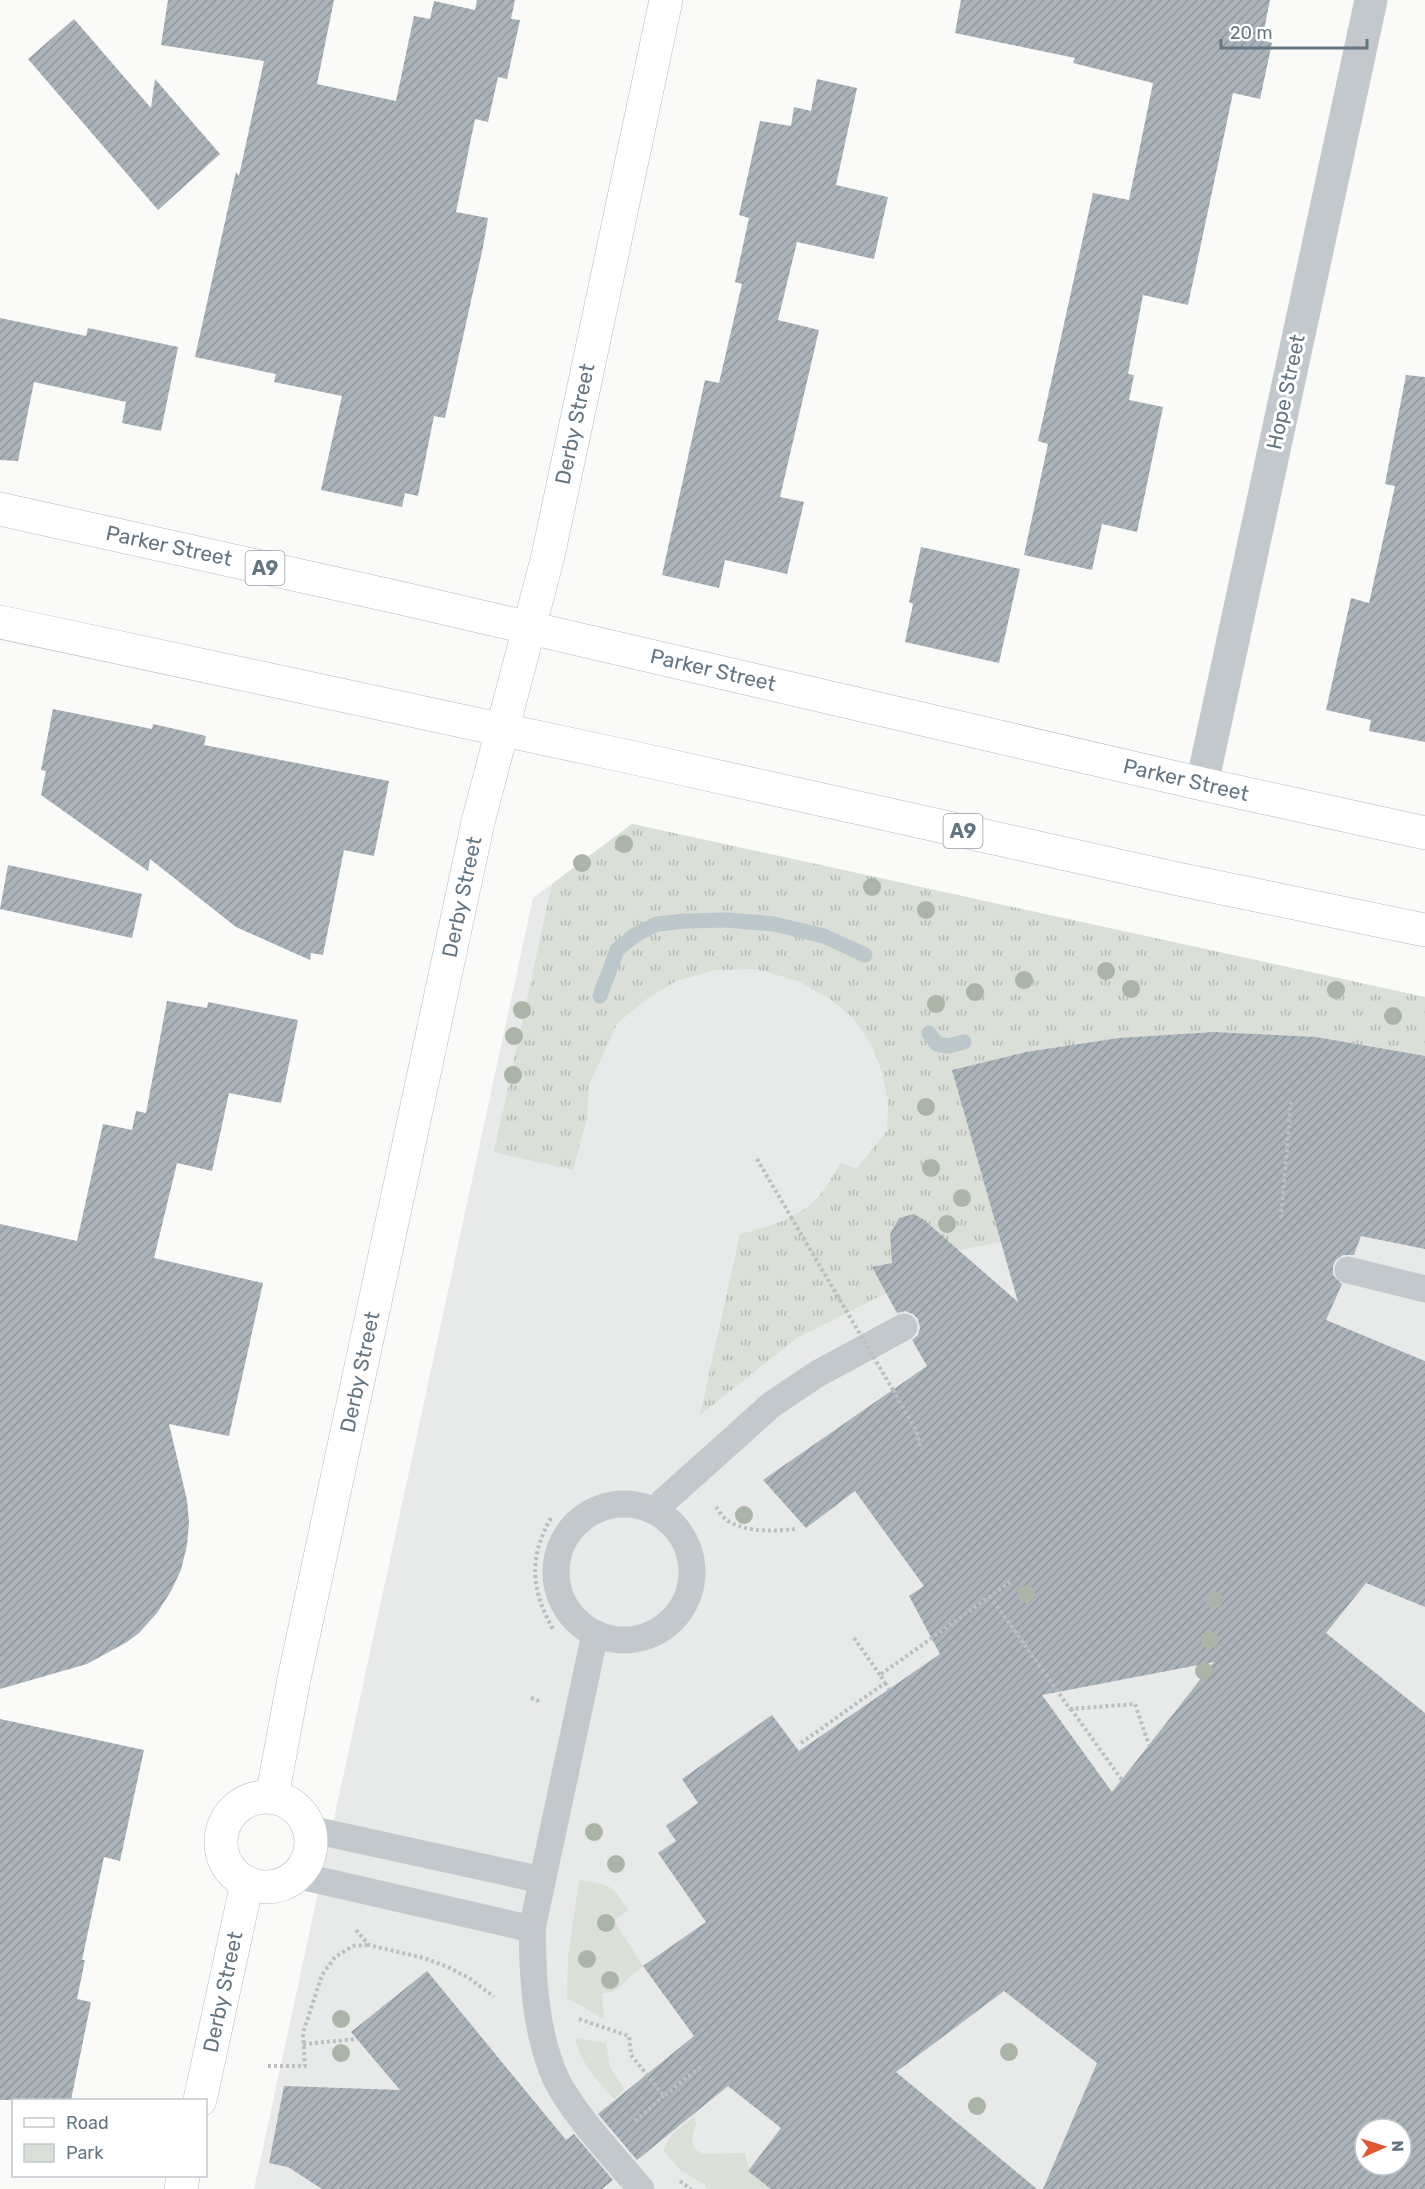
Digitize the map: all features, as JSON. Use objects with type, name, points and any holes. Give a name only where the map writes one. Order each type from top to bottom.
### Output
[{"type":"main road","name":"Derby Street","points":[[272,1797],[294,1678],[478,822],[548,556],[666,0]]},
{"type":"main road","name":"Parker Street","points":[[0,509],[529,627],[1202,784],[1425,833]]},
{"type":"main road","name":"A9","points":[[0,622],[665,765],[1178,879],[1425,930]]},
{"type":"main road","points":[[272,1797],[284,1800],[295,1807],[309,1829],[311,1841],[303,1868],[296,1875],[278,1885],[262,1887],[247,1883],[236,1875],[227,1864],[221,1851],[221,1837],[233,1811],[244,1802],[272,1797]]},
{"type":"main road","name":"Derby Street","points":[[200,2099],[247,1883]]},
{"type":"street","name":"Hope Street","points":[[1202,784],[1371,0]]},
{"type":"lane","points":[[1348,1270],[1425,1289]]},
{"type":"lane","points":[[654,1510],[771,1405],[817,1374],[904,1327]]},
{"type":"lane","points":[[632,1503],[654,1510],[672,1523],[684,1540],[692,1559],[692,1581],[686,1601],[674,1619],[657,1632],[637,1639],[616,1639],[595,1634],[577,1622],[564,1605],[556,1585],[555,1564],[562,1543],[574,1525],[591,1511],[610,1504],[632,1503]]},
{"type":"lane","points":[[595,1634],[532,1929],[533,1970],[538,2022],[557,2080],[579,2114],[640,2189]]},
{"type":"lane","points":[[309,1829],[542,1880]]},
{"type":"lane","points":[[296,1875],[532,1929]]},
{"type":"path","points":[[1281,1218],[1291,1102]]},
{"type":"path","points":[[757,1159],[916,1430],[921,1450]]},
{"type":"path","points":[[884,1379],[894,1373]]},
{"type":"path","points":[[723,1499],[715,1506],[727,1521],[752,1529],[776,1531],[796,1529]]},
{"type":"path","points":[[551,1518],[537,1549],[535,1563],[541,1606],[557,1638]]},
{"type":"path","points":[[880,1675],[1010,1582]]},
{"type":"path","points":[[990,1596],[1122,1780]]},
{"type":"path","points":[[854,1638],[889,1689]]},
{"type":"path","points":[[801,1743],[885,1683]]},
{"type":"path","points":[[1070,1708],[1135,1704],[1149,1745]]},
{"type":"path","points":[[350,1922],[369,1945]]},
{"type":"path","points":[[268,2066],[305,2066],[303,2033],[322,1975],[335,1957],[353,1946],[369,1945],[424,1958],[448,1967],[469,1978],[498,2001]]},
{"type":"path","points":[[578,2019],[629,2036],[631,2055],[664,2096]]},
{"type":"path","points":[[303,2044],[357,2039]]},
{"type":"path","points":[[640,2130],[634,2121],[700,2067]]},
{"type":"path","points":[[678,2180],[691,2189]]},
{"type":"shaded area","points":[[632,824],[1425,997],[1425,2189],[254,2189],[533,898]]},
{"type":"green space","points":[[632,824],[1425,997],[1425,1057],[1316,1037],[1214,1032],[1119,1038],[1026,1052],[952,1070],[1001,1242],[873,1267],[886,1293],[797,1338],[700,1415],[740,1234],[773,1225],[803,1210],[820,1195],[841,1163],[856,1169],[887,1131],[888,1101],[882,1072],[871,1044],[854,1019],[831,1000],[798,981],[756,969],[715,970],[676,981],[645,1000],[617,1024],[589,1085],[587,1118],[573,1170],[494,1152],[552,884]]},
{"type":"green space","points":[[579,1880],[604,1885],[617,1894],[628,1910],[614,1921],[643,1966],[613,1992],[602,1993],[604,2019],[567,1998],[568,1958]]},
{"type":"green space","points":[[575,2038],[606,2043],[610,2068],[625,2089],[614,2099],[585,2063]]},
{"type":"green space","points":[[694,2117],[696,2125],[692,2142],[698,2152],[703,2154],[745,2153],[749,2171],[771,2189],[708,2189],[704,2184],[681,2171],[663,2150],[672,2134]]},
{"type":"building","points":[[168,0],[334,0],[317,84],[396,101],[414,16],[430,19],[434,1],[475,10],[477,0],[515,0],[511,19],[520,20],[507,79],[498,77],[488,122],[475,119],[456,212],[488,218],[445,418],[434,416],[418,496],[405,493],[402,507],[321,490],[342,396],[274,382],[276,374],[195,357],[236,172],[239,176],[264,61],[161,45]]},
{"type":"building","points":[[961,0],[1270,0],[1262,40],[1272,43],[1260,99],[1233,93],[1188,305],[1143,295],[1128,374],[1134,375],[1129,400],[1163,407],[1137,532],[1102,524],[1092,570],[1024,555],[1048,444],[1038,441],[1093,193],[1129,200],[1153,83],[1073,63],[1075,58],[955,33]]},
{"type":"building","points":[[74,19],[151,108],[155,79],[220,154],[158,210],[28,59]]},
{"type":"building","points":[[817,79],[857,88],[836,185],[888,197],[874,259],[797,242],[778,320],[819,330],[780,497],[804,502],[787,574],[725,560],[719,588],[662,575],[705,380],[719,383],[742,284],[735,282],[749,218],[739,215],[760,121],[791,126],[794,107],[811,111]]},
{"type":"building","points":[[0,318],[86,336],[88,328],[178,347],[161,431],[122,423],[126,402],[34,382],[18,461],[0,460]]},
{"type":"building","points":[[1406,375],[1425,377],[1425,742],[1369,731],[1371,720],[1326,710],[1351,598],[1369,603],[1395,486],[1385,484]]},
{"type":"building","points":[[921,547],[1020,569],[999,663],[905,642],[913,604],[909,602]]},
{"type":"building","points":[[53,709],[152,729],[153,724],[206,736],[204,745],[389,781],[374,856],[344,850],[323,955],[311,953],[310,960],[236,927],[150,859],[148,871],[41,795],[46,771],[41,770]]},
{"type":"building","points":[[8,865],[142,894],[132,938],[0,909]]},
{"type":"building","points":[[167,1001],[207,1008],[208,1002],[298,1020],[281,1103],[229,1093],[212,1171],[177,1163],[154,1258],[263,1283],[229,1436],[169,1424],[187,1500],[189,1522],[187,1545],[181,1570],[171,1591],[157,1613],[139,1633],[87,1664],[0,1689],[0,1224],[77,1241],[103,1124],[132,1130],[136,1111],[146,1113]]},
{"type":"building","points":[[1214,1032],[1316,1037],[1425,1056],[1425,1249],[1361,1236],[1354,1255],[1343,1255],[1336,1260],[1333,1266],[1333,1275],[1342,1284],[1326,1320],[1425,1361],[1425,1607],[1366,1583],[1326,1633],[1425,1713],[1425,2189],[1043,2189],[1097,2063],[1004,1991],[896,2072],[1037,2189],[771,2189],[748,2171],[781,2128],[728,2086],[637,2160],[598,2114],[694,2036],[643,1966],[706,1922],[658,1853],[676,1841],[666,1826],[698,1803],[682,1779],[772,1715],[799,1751],[940,1654],[909,1596],[924,1586],[855,1491],[806,1528],[763,1480],[927,1366],[912,1340],[918,1335],[920,1328],[918,1319],[905,1311],[897,1313],[872,1267],[892,1263],[890,1234],[899,1218],[914,1214],[924,1220],[1018,1302],[952,1070],[1026,1052],[1119,1038]],"holes":[[[1214,1662],[1112,1792],[1042,1695]]]},
{"type":"building","points":[[0,1719],[144,1750],[120,1861],[104,1857],[82,1960],[85,1960],[77,1999],[91,2002],[71,2099],[0,2100]]},
{"type":"building","points":[[427,1971],[566,2140],[574,2134],[613,2180],[602,2189],[322,2189],[288,2167],[269,2163],[284,2086],[400,2090],[351,2032]]},
{"type":"waterway","points":[[600,996],[617,950],[635,935],[657,924],[727,920],[774,924],[824,936],[865,955]]},
{"type":"waterway","points":[[929,1033],[937,1044],[948,1046],[964,1042]]}]
